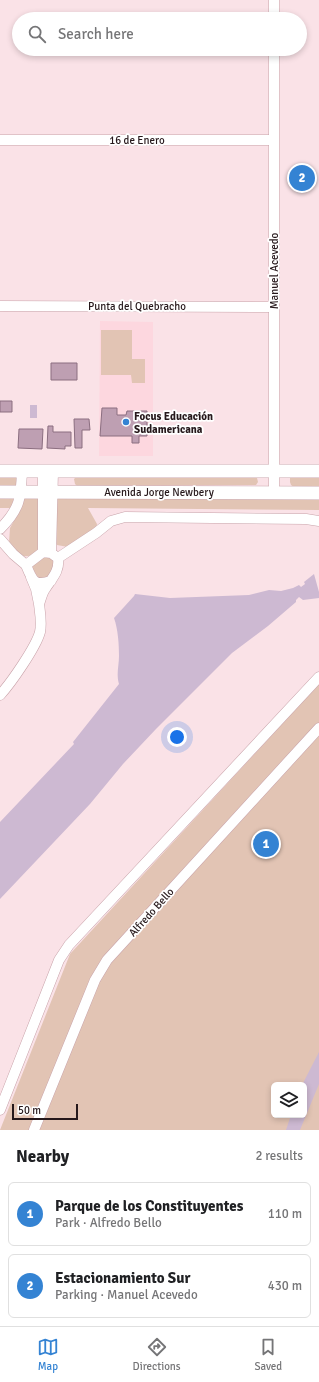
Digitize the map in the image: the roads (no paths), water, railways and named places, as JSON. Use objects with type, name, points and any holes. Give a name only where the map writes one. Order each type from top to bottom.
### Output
[{"type":"main road","name":"Avenida Jorge Newbery","points":[[0,471],[319,471]]},
{"type":"main road","name":"Avenida Jorge Newbery","points":[[0,492],[319,493]]},
{"type":"street","points":[[274,0],[274,12]]},
{"type":"street","name":"Manuel Acevedo","points":[[274,56],[274,493]]},
{"type":"street","name":"16 de Enero","points":[[0,140],[274,140]]},
{"type":"street","name":"Punta del Quebracho","points":[[0,306],[274,307]]},
{"type":"street","points":[[0,529],[11,518],[17,508],[22,492],[22,471]]},
{"type":"street","points":[[39,604],[44,590],[57,572],[59,564],[51,554],[48,471]]},
{"type":"street","points":[[26,565],[96,533],[111,521],[124,517],[306,519],[319,522]]},
{"type":"street","points":[[0,540],[26,565],[36,589],[39,604],[40,630],[37,641],[8,687],[0,695]]},
{"type":"street","points":[[31,577],[36,583],[42,584],[51,581]]},
{"type":"street","points":[[0,1110],[59,960],[69,945],[319,677]]},
{"type":"street","name":"Alfredo Bello","points":[[34,1130],[95,980],[107,960],[319,728]]},
{"type":"place","name":"Estacionamiento Sur","points":[[302,178]]},
{"type":"place","name":"Focus Educación Sudamericana","points":[[126,422]]},
{"type":"place","name":"Parque de los Constituyentes","points":[[266,844]]}]
